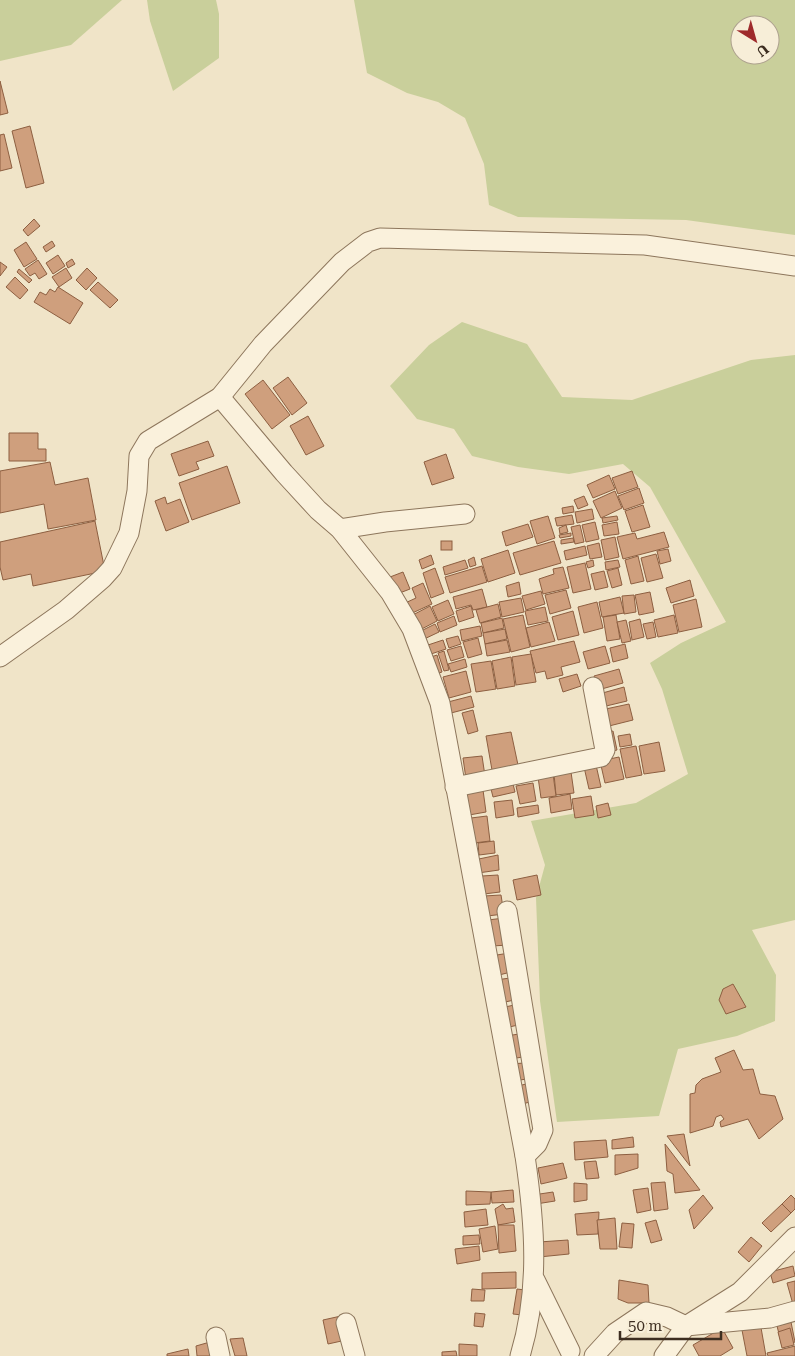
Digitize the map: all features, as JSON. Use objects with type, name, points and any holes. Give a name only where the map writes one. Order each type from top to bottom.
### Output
[{"type":"street","points":[[0,658],[66,610],[103,578],[119,556],[129,533],[137,492],[139,456],[148,441],[220,397],[263,344],[342,262],[368,242],[380,238],[645,245],[795,266]]},
{"type":"street","points":[[220,397],[284,473],[318,510],[340,529],[390,592],[412,629],[440,703],[526,1156],[533,1209],[535,1280],[527,1334],[520,1356]]},
{"type":"street","points":[[340,529],[385,522],[465,514]]},
{"type":"street","points":[[455,787],[601,757],[606,750],[593,687]]},
{"type":"street","points":[[507,911],[543,1130],[537,1144],[526,1156]]},
{"type":"street","points":[[664,1356],[686,1326],[740,1292],[795,1237]]},
{"type":"street","points":[[535,1280],[570,1351]]},
{"type":"street","points":[[594,1356],[615,1334],[646,1312],[666,1317],[686,1326],[770,1318],[795,1311]]},
{"type":"street","points":[[346,1323],[355,1356]]},
{"type":"street","points":[[216,1337],[220,1356]]},
{"type":"green space","points":[[0,0],[122,0],[71,45],[0,61]]},
{"type":"green space","points":[[147,0],[216,0],[219,14],[219,58],[173,91],[150,21]]},
{"type":"green space","points":[[354,0],[795,0],[795,235],[686,220],[518,217],[489,205],[484,164],[465,118],[438,102],[407,93],[367,73]]},
{"type":"green space","points":[[462,322],[527,344],[562,397],[632,400],[751,360],[795,355],[795,920],[752,930],[776,975],[775,1021],[737,1036],[678,1049],[659,1116],[557,1122],[540,1001],[536,898],[545,865],[531,821],[636,803],[688,774],[662,689],[650,663],[681,643],[726,622],[650,487],[623,464],[569,474],[518,467],[472,456],[454,429],[417,419],[390,386],[429,345]]},
{"type":"building","points":[[0,81],[8,113],[0,115]]},
{"type":"building","points":[[30,126],[44,183],[26,188],[12,131]]},
{"type":"building","points":[[4,134],[12,168],[0,171],[0,135]]},
{"type":"building","points":[[34,219],[40,226],[28,236],[23,230]]},
{"type":"building","points":[[52,241],[55,246],[46,252],[43,247]]},
{"type":"building","points":[[26,242],[37,259],[24,267],[14,250]]},
{"type":"building","points":[[58,255],[65,266],[53,274],[46,263]]},
{"type":"building","points":[[72,259],[75,264],[68,268],[66,263]]},
{"type":"building","points":[[38,260],[47,274],[39,279],[35,273],[30,276],[25,269]]},
{"type":"building","points":[[0,262],[7,267],[0,276]]},
{"type":"building","points":[[66,268],[72,278],[59,287],[52,277]]},
{"type":"building","points":[[87,268],[97,278],[86,290],[76,280]]},
{"type":"building","points":[[19,269],[32,280],[29,283],[17,272]]},
{"type":"building","points":[[15,277],[28,290],[20,299],[6,287]]},
{"type":"building","points":[[98,282],[118,300],[110,308],[90,290]]},
{"type":"building","points":[[58,287],[83,303],[70,324],[34,302],[40,292],[46,295],[50,289],[55,292]]},
{"type":"building","points":[[288,377],[307,403],[292,415],[273,388]]},
{"type":"building","points":[[263,380],[290,415],[272,429],[245,394]]},
{"type":"building","points":[[308,416],[324,446],[306,455],[290,426]]},
{"type":"building","points":[[9,433],[38,433],[38,449],[46,449],[46,461],[9,461]]},
{"type":"building","points":[[208,441],[214,456],[196,462],[199,469],[179,476],[171,454]]},
{"type":"building","points":[[446,454],[454,478],[432,485],[424,462]]},
{"type":"building","points":[[50,462],[55,485],[88,478],[96,520],[48,529],[44,504],[0,513],[0,471]]},
{"type":"building","points":[[227,466],[240,503],[192,520],[179,483]]},
{"type":"building","points":[[632,471],[638,487],[618,494],[612,478]]},
{"type":"building","points":[[609,475],[615,489],[593,498],[587,485]]},
{"type":"building","points":[[639,488],[644,503],[624,510],[618,496]]},
{"type":"building","points":[[615,491],[622,508],[601,518],[593,501]]},
{"type":"building","points":[[584,496],[588,505],[578,509],[574,500]]},
{"type":"building","points":[[165,497],[167,504],[180,499],[189,522],[166,531],[155,501]]},
{"type":"building","points":[[643,505],[650,527],[632,532],[625,511]]},
{"type":"building","points":[[573,506],[574,512],[563,514],[562,508]]},
{"type":"building","points":[[592,509],[594,519],[577,523],[575,512]]},
{"type":"building","points":[[572,515],[574,524],[557,526],[555,518]]},
{"type":"building","points":[[548,516],[555,538],[537,544],[530,521]]},
{"type":"building","points":[[617,516],[618,520],[603,523],[602,518]]},
{"type":"building","points":[[95,521],[105,571],[33,586],[31,574],[3,580],[0,567],[0,542]]},
{"type":"building","points":[[595,522],[599,539],[586,542],[582,525]]},
{"type":"building","points":[[617,522],[619,534],[604,536],[602,525]]},
{"type":"building","points":[[528,524],[533,537],[506,546],[502,532]]},
{"type":"building","points":[[566,525],[568,532],[560,534],[559,528]]},
{"type":"building","points":[[580,525],[584,542],[575,544],[571,527]]},
{"type":"building","points":[[664,532],[669,547],[623,559],[617,537],[635,533],[637,539]]},
{"type":"building","points":[[571,533],[571,536],[560,538],[559,535]]},
{"type":"building","points":[[615,537],[619,557],[605,560],[601,540]]},
{"type":"building","points":[[573,538],[574,542],[561,544],[561,540]]},
{"type":"building","points":[[441,541],[452,541],[452,550],[441,550]]},
{"type":"building","points":[[554,541],[561,563],[520,575],[513,553]]},
{"type":"building","points":[[599,543],[602,557],[590,559],[587,546]]},
{"type":"building","points":[[585,546],[587,555],[566,560],[564,551]]},
{"type":"building","points":[[668,549],[671,561],[660,564],[657,551]]},
{"type":"building","points":[[508,550],[515,573],[488,582],[481,559]]},
{"type":"building","points":[[656,554],[663,578],[647,582],[641,558]]},
{"type":"building","points":[[431,555],[434,564],[422,569],[419,560]]},
{"type":"building","points":[[638,556],[644,581],[631,584],[625,560]]},
{"type":"building","points":[[474,557],[476,565],[470,567],[468,560]]},
{"type":"building","points":[[465,560],[468,568],[445,575],[443,567]]},
{"type":"building","points":[[593,560],[594,566],[588,568],[586,562]]},
{"type":"building","points":[[618,560],[620,567],[606,570],[605,562]]},
{"type":"building","points":[[585,563],[591,589],[573,593],[567,567]]},
{"type":"building","points":[[482,566],[487,582],[450,593],[445,577]]},
{"type":"building","points":[[563,567],[569,588],[543,594],[539,579],[554,574],[553,569]]},
{"type":"building","points":[[435,568],[444,593],[431,598],[423,573]]},
{"type":"building","points":[[618,568],[622,585],[612,588],[607,571]]},
{"type":"building","points":[[604,571],[608,587],[595,590],[591,574]]},
{"type":"building","points":[[403,572],[410,589],[397,594],[390,577]]},
{"type":"building","points":[[690,580],[694,596],[671,603],[666,588]]},
{"type":"building","points":[[519,582],[521,594],[508,597],[506,586]]},
{"type":"building","points":[[423,583],[432,604],[408,615],[403,604],[416,598],[412,588]]},
{"type":"building","points":[[482,589],[487,607],[473,610],[471,605],[456,609],[453,597]]},
{"type":"building","points":[[566,590],[571,608],[550,614],[545,595]]},
{"type":"building","points":[[541,591],[545,604],[526,610],[522,596]]},
{"type":"building","points":[[650,592],[654,612],[639,615],[635,595]]},
{"type":"building","points":[[634,595],[636,612],[624,614],[622,596]]},
{"type":"building","points":[[620,597],[624,613],[602,617],[599,602]]},
{"type":"building","points":[[521,598],[524,612],[502,617],[499,602]]},
{"type":"building","points":[[696,599],[702,627],[679,632],[673,605]]},
{"type":"building","points":[[448,600],[454,614],[438,621],[432,607]]},
{"type":"building","points":[[597,602],[603,628],[584,633],[578,607]]},
{"type":"building","points":[[498,604],[501,617],[480,623],[476,610]]},
{"type":"building","points":[[430,606],[437,621],[416,632],[409,617]]},
{"type":"building","points":[[471,606],[474,617],[459,622],[456,611]]},
{"type":"building","points":[[545,607],[548,621],[528,625],[525,611]]},
{"type":"building","points":[[573,611],[579,635],[558,640],[552,617]]},
{"type":"building","points":[[523,615],[530,647],[511,652],[503,619]]},
{"type":"building","points":[[616,615],[620,639],[607,641],[603,617]]},
{"type":"building","points":[[674,615],[678,633],[658,637],[654,620]]},
{"type":"building","points":[[454,616],[457,625],[440,632],[437,623]]},
{"type":"building","points":[[502,618],[504,628],[483,633],[481,623]]},
{"type":"building","points":[[640,619],[644,637],[632,640],[629,622]]},
{"type":"building","points":[[626,620],[631,641],[622,643],[617,622]]},
{"type":"building","points":[[549,622],[555,641],[531,647],[526,628]]},
{"type":"building","points":[[653,622],[656,637],[647,639],[643,624]]},
{"type":"building","points":[[435,624],[439,632],[420,641],[417,633]]},
{"type":"building","points":[[480,626],[482,636],[462,641],[460,630]]},
{"type":"building","points":[[505,629],[507,639],[485,644],[483,633]]},
{"type":"building","points":[[458,636],[461,644],[449,648],[446,639]]},
{"type":"building","points":[[478,638],[482,654],[468,658],[463,642]]},
{"type":"building","points":[[443,640],[446,649],[428,655],[425,646]]},
{"type":"building","points":[[507,640],[510,652],[487,656],[485,644]]},
{"type":"building","points":[[574,641],[580,662],[561,667],[563,675],[547,679],[545,671],[536,673],[530,651]]},
{"type":"building","points":[[625,644],[628,658],[613,662],[610,648]]},
{"type":"building","points":[[461,646],[464,657],[451,661],[447,650]]},
{"type":"building","points":[[605,646],[610,663],[588,669],[583,652]]},
{"type":"building","points":[[444,651],[449,670],[444,671],[438,653]]},
{"type":"building","points":[[531,654],[536,682],[516,685],[512,657]]},
{"type":"building","points":[[437,655],[442,672],[433,675],[428,658]]},
{"type":"building","points":[[511,657],[515,686],[497,689],[492,661]]},
{"type":"building","points":[[465,659],[467,667],[451,672],[448,664]]},
{"type":"building","points":[[491,661],[496,689],[476,692],[471,664]]},
{"type":"building","points":[[619,669],[623,683],[598,690],[594,676]]},
{"type":"building","points":[[466,671],[471,692],[449,698],[443,677]]},
{"type":"building","points":[[577,674],[581,686],[563,692],[559,679]]},
{"type":"building","points":[[624,687],[627,701],[602,707],[599,694]]},
{"type":"building","points":[[471,696],[474,707],[451,713],[448,702]]},
{"type":"building","points":[[629,704],[633,720],[605,727],[601,710]]},
{"type":"building","points":[[473,710],[478,731],[468,734],[462,713]]},
{"type":"building","points":[[613,731],[617,750],[609,752],[605,733]]},
{"type":"building","points":[[511,732],[518,765],[492,770],[486,736]]},
{"type":"building","points":[[630,734],[632,745],[620,747],[618,736]]},
{"type":"building","points":[[659,742],[665,771],[644,774],[639,746]]},
{"type":"building","points":[[636,746],[642,775],[626,778],[620,749]]},
{"type":"building","points":[[482,756],[485,776],[466,779],[463,758]]},
{"type":"building","points":[[619,757],[624,779],[605,783],[600,761]]},
{"type":"building","points":[[596,765],[601,787],[589,789],[584,767]]},
{"type":"building","points":[[571,772],[574,793],[556,795],[554,774]]},
{"type":"building","points":[[553,774],[556,796],[541,798],[538,777]]},
{"type":"building","points":[[512,780],[515,792],[493,797],[490,785]]},
{"type":"building","points":[[533,783],[536,801],[520,804],[516,786]]},
{"type":"building","points":[[483,790],[486,812],[469,815],[465,793]]},
{"type":"building","points":[[570,794],[572,809],[551,813],[549,798]]},
{"type":"building","points":[[591,796],[594,815],[575,818],[572,799]]},
{"type":"building","points":[[512,800],[514,815],[496,818],[494,802]]},
{"type":"building","points":[[608,803],[611,815],[598,818],[596,806]]},
{"type":"building","points":[[538,805],[539,813],[518,817],[517,808]]},
{"type":"building","points":[[487,816],[490,841],[474,843],[471,818]]},
{"type":"building","points":[[494,841],[495,853],[479,855],[478,843]]},
{"type":"building","points":[[498,855],[499,870],[478,873],[474,860]]},
{"type":"building","points":[[498,875],[500,892],[484,894],[482,876]]},
{"type":"building","points":[[537,875],[541,895],[517,900],[513,880]]},
{"type":"building","points":[[501,895],[504,914],[487,916],[484,896]]},
{"type":"building","points":[[504,918],[508,945],[492,946],[488,920]]},
{"type":"building","points":[[509,953],[511,972],[495,976],[491,956]]},
{"type":"building","points":[[510,978],[514,1000],[501,1003],[496,980]]},
{"type":"building","points":[[733,984],[746,1007],[726,1014],[719,1000],[723,989]]},
{"type":"building","points":[[514,1005],[518,1025],[505,1028],[501,1008]]},
{"type":"building","points":[[519,1034],[523,1057],[510,1059],[506,1036]]},
{"type":"building","points":[[734,1050],[743,1070],[753,1069],[760,1094],[775,1096],[783,1119],[759,1139],[748,1119],[721,1127],[720,1122],[724,1119],[721,1115],[716,1117],[713,1126],[690,1133],[690,1094],[695,1093],[696,1085],[702,1079],[721,1072],[715,1058]]},
{"type":"building","points":[[524,1063],[527,1079],[513,1081],[511,1064]]},
{"type":"building","points":[[526,1084],[530,1102],[518,1105],[514,1087]]},
{"type":"building","points":[[684,1134],[690,1166],[667,1136]]},
{"type":"building","points":[[633,1137],[634,1147],[612,1149],[612,1140]]},
{"type":"building","points":[[606,1140],[608,1157],[575,1160],[574,1142]]},
{"type":"building","points":[[665,1144],[700,1190],[675,1193],[673,1174],[667,1171]]},
{"type":"building","points":[[638,1154],[638,1168],[615,1175],[615,1155]]},
{"type":"building","points":[[596,1161],[599,1178],[586,1179],[584,1162]]},
{"type":"building","points":[[563,1163],[567,1178],[541,1184],[538,1168]]},
{"type":"building","points":[[665,1182],[668,1209],[654,1211],[651,1183]]},
{"type":"building","points":[[574,1183],[587,1184],[587,1200],[574,1202]]},
{"type":"building","points":[[648,1188],[651,1210],[637,1213],[633,1190]]},
{"type":"building","points":[[513,1190],[514,1202],[492,1203],[491,1192]]},
{"type":"building","points":[[466,1191],[491,1192],[490,1204],[466,1205]]},
{"type":"building","points":[[553,1192],[555,1201],[536,1204],[533,1195]]},
{"type":"building","points":[[703,1195],[713,1208],[694,1229],[689,1210]]},
{"type":"building","points":[[791,1195],[795,1199],[795,1209],[791,1213],[782,1204]]},
{"type":"building","points":[[503,1204],[506,1209],[513,1208],[515,1222],[498,1225],[495,1209]]},
{"type":"building","points":[[782,1204],[791,1213],[771,1232],[762,1223]]},
{"type":"building","points":[[486,1209],[488,1225],[465,1227],[464,1212]]},
{"type":"building","points":[[599,1212],[598,1234],[577,1235],[575,1214]]},
{"type":"building","points":[[615,1218],[617,1249],[600,1249],[597,1220]]},
{"type":"building","points":[[656,1220],[662,1240],[651,1243],[645,1223]]},
{"type":"building","points":[[622,1223],[634,1224],[632,1248],[619,1247]]},
{"type":"building","points":[[498,1225],[514,1225],[516,1251],[499,1253]]},
{"type":"building","points":[[495,1226],[498,1249],[483,1252],[479,1229]]},
{"type":"building","points":[[479,1235],[480,1244],[463,1245],[463,1236]]},
{"type":"building","points":[[751,1237],[762,1246],[749,1262],[738,1252]]},
{"type":"building","points":[[568,1240],[569,1254],[539,1257],[539,1242]]},
{"type":"building","points":[[479,1246],[480,1260],[457,1264],[455,1249]]},
{"type":"building","points":[[793,1266],[795,1276],[773,1283],[770,1272]]},
{"type":"building","points":[[516,1272],[516,1288],[482,1289],[482,1273]]},
{"type":"building","points":[[619,1280],[648,1285],[649,1303],[628,1303],[618,1299]]},
{"type":"building","points":[[795,1281],[795,1307],[794,1308],[787,1283]]},
{"type":"building","points":[[472,1289],[485,1290],[484,1301],[471,1301]]},
{"type":"building","points":[[517,1289],[525,1290],[522,1315],[513,1314]]},
{"type":"building","points":[[475,1313],[485,1314],[483,1327],[474,1326]]},
{"type":"building","points":[[341,1316],[346,1340],[328,1344],[323,1320]]},
{"type":"building","points":[[760,1322],[766,1356],[747,1356],[741,1325]]},
{"type":"building","points":[[791,1322],[795,1342],[782,1346],[777,1326]]},
{"type":"building","points":[[722,1328],[733,1348],[720,1356],[699,1356],[693,1345]]},
{"type":"building","points":[[790,1328],[794,1345],[782,1348],[778,1332]]},
{"type":"building","points":[[243,1338],[247,1356],[235,1356],[230,1339]]},
{"type":"building","points":[[210,1342],[213,1356],[197,1356],[196,1346]]},
{"type":"building","points":[[459,1344],[477,1345],[477,1356],[459,1356]]},
{"type":"building","points":[[795,1346],[795,1356],[768,1356],[767,1353]]},
{"type":"building","points":[[188,1349],[189,1356],[167,1356],[167,1354]]},
{"type":"building","points":[[456,1351],[457,1356],[442,1356],[442,1352]]}]
